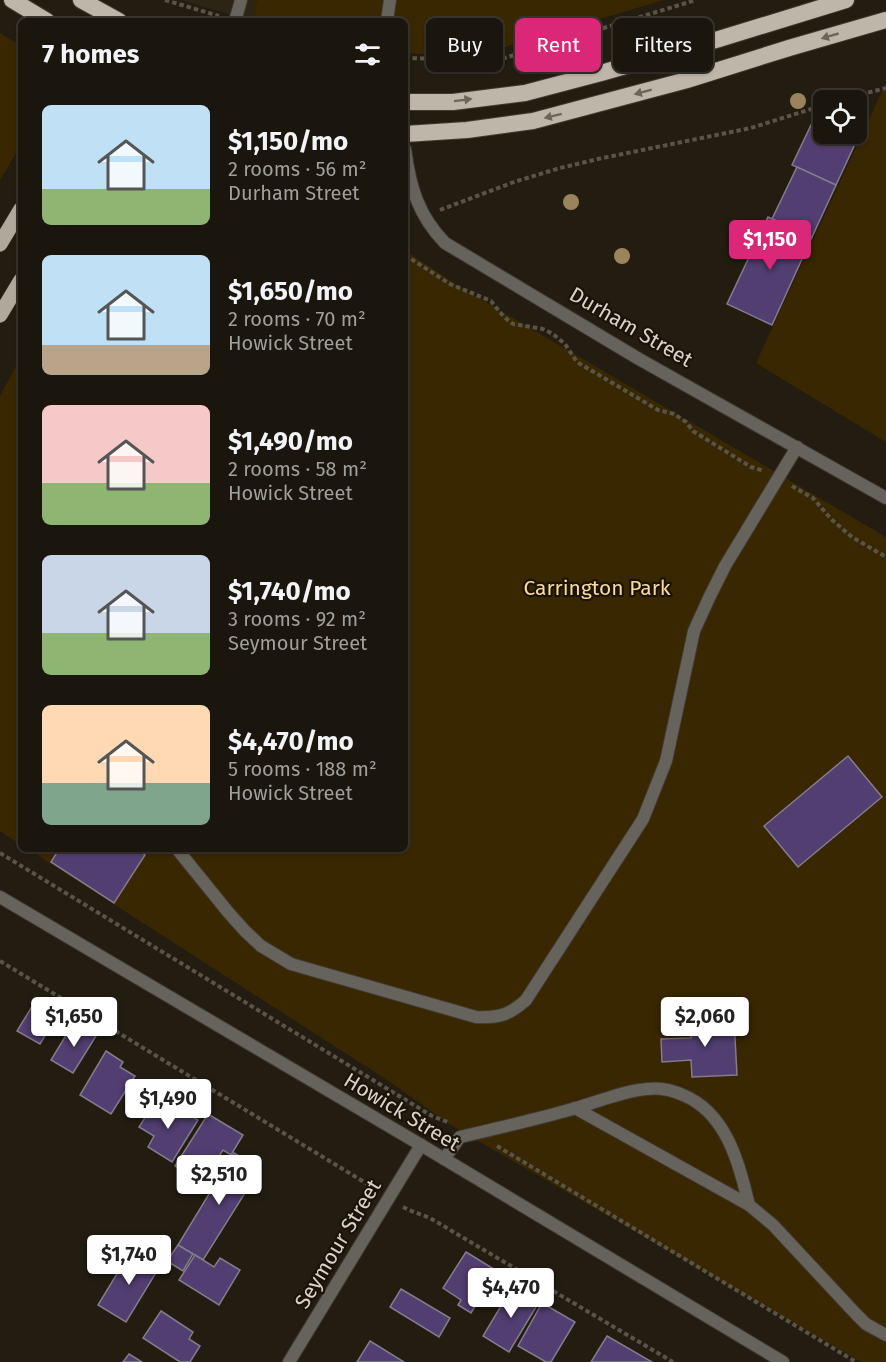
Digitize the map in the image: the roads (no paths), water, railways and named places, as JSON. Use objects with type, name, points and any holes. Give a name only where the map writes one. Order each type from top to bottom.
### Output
[{"type":"highway","points":[[12,0],[42,18]]},
{"type":"highway","points":[[81,0],[114,18]]},
{"type":"highway","points":[[408,102],[453,102],[525,93],[612,70],[846,0]]},
{"type":"highway","points":[[408,134],[467,130],[533,121],[687,80],[886,20]]},
{"type":"main road","points":[[0,244],[18,214]]},
{"type":"main road","points":[[0,315],[4,297],[18,283]]},
{"type":"street","points":[[236,18],[241,0]]},
{"type":"street","points":[[387,18],[390,0]]},
{"type":"street","name":"Durham Street","points":[[408,170],[415,196],[424,216],[445,243],[639,359],[886,498]]},
{"type":"street","points":[[179,852],[245,931],[261,946],[291,964],[476,1017],[500,1016],[512,1012],[526,1000],[643,819],[666,761],[694,631],[725,566],[797,447]]},
{"type":"street","name":"Howick Street","points":[[0,897],[783,1362]]},
{"type":"street","points":[[444,1160],[460,1137],[629,1092],[649,1088],[671,1090],[690,1098],[709,1112],[723,1130],[741,1172],[749,1205]]},
{"type":"street","points":[[575,1108],[749,1205],[773,1225],[866,1324],[886,1335]]},
{"type":"street","name":"Seymour Street","points":[[289,1362],[421,1145]]},
{"type":"park label","name":"Carrington Park","points":[[597,588]]}]
